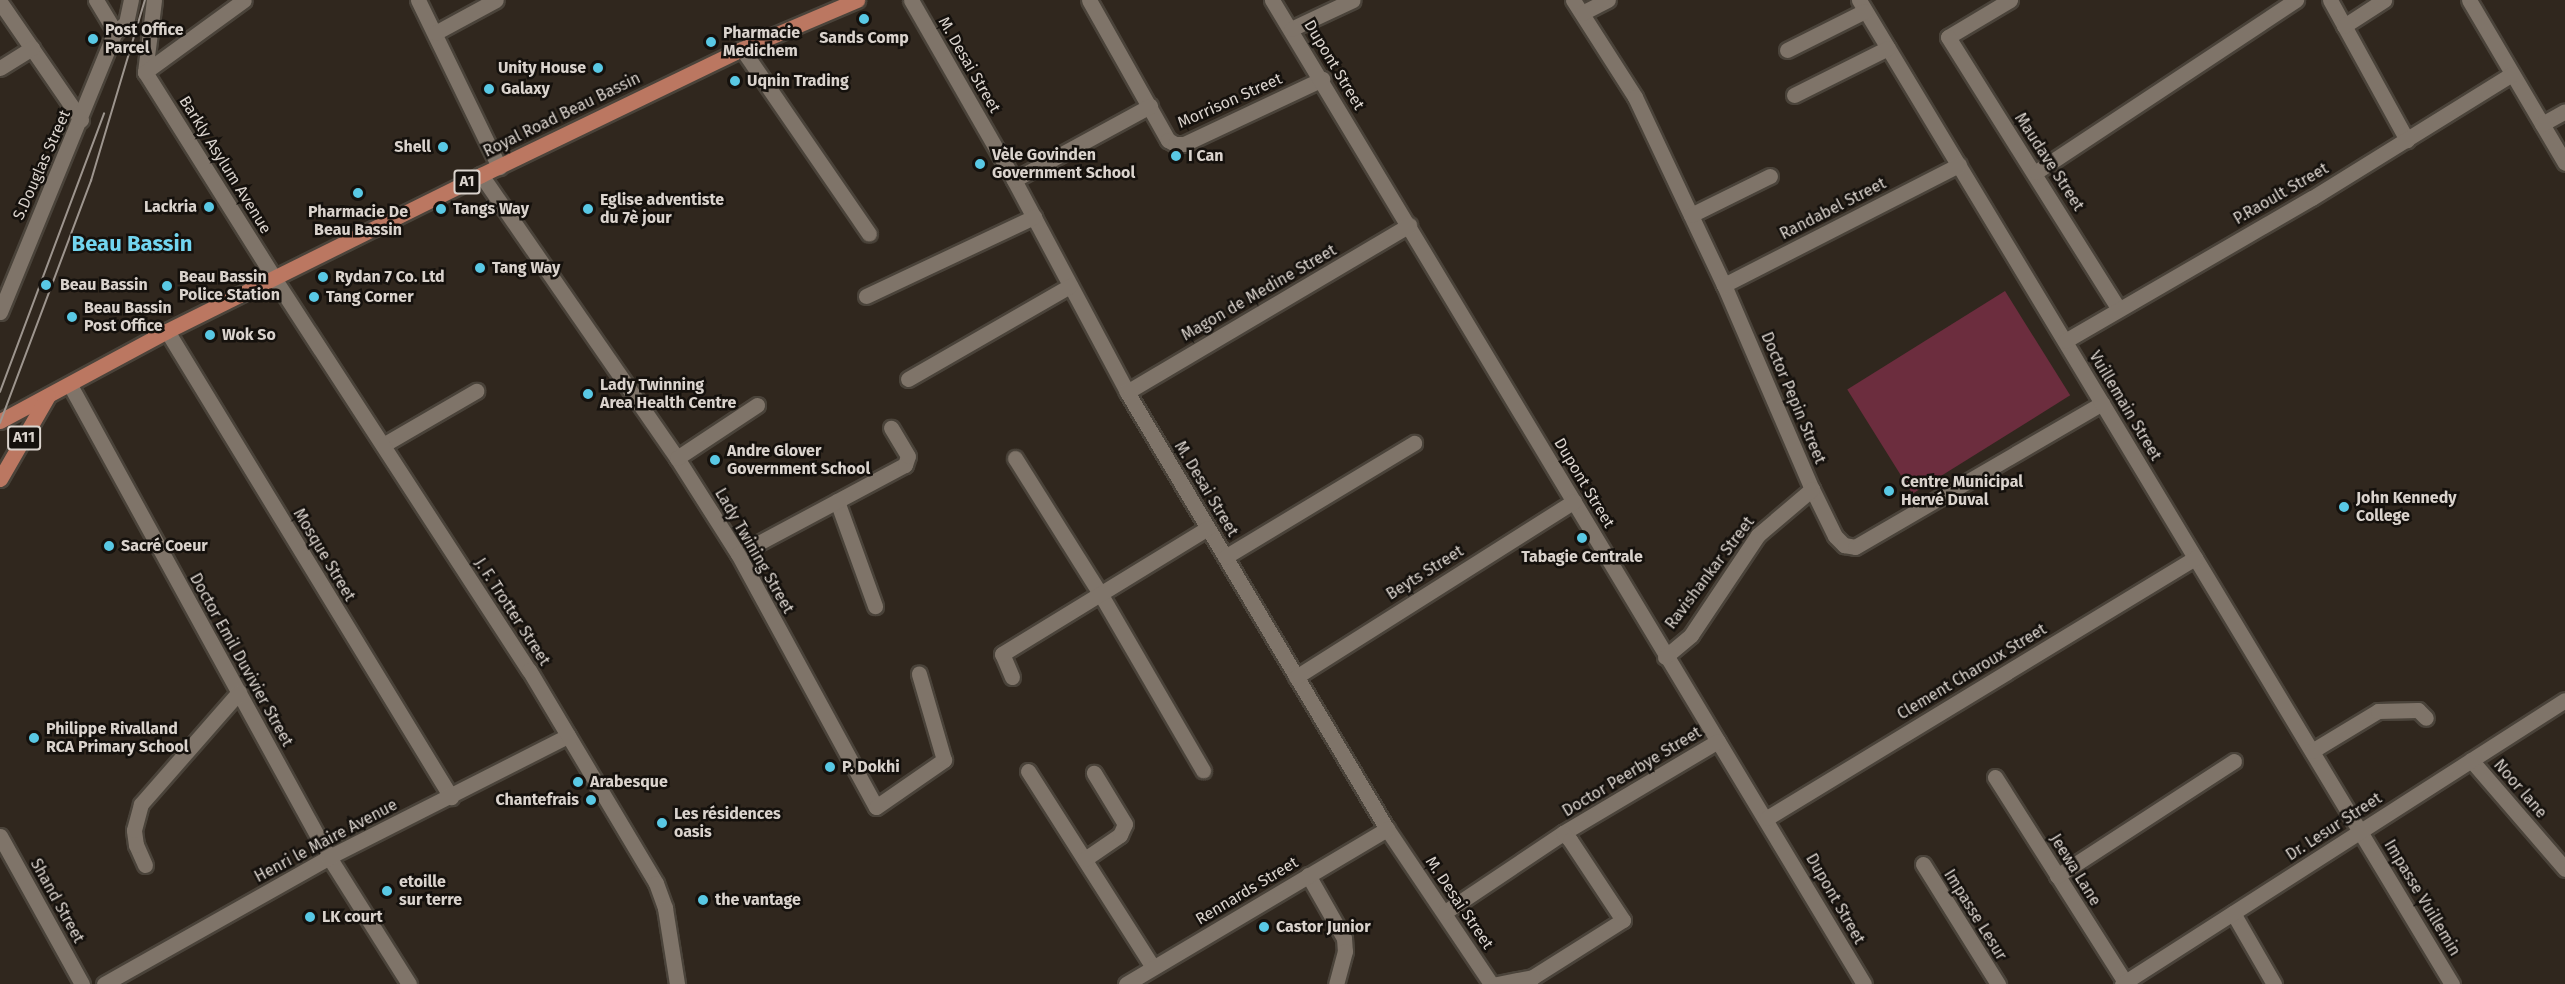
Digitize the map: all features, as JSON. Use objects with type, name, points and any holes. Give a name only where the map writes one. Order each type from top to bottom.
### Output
[{"type":"main road","name":"Royal Road Beau Bassin","points":[[0,421],[167,331],[481,175],[742,49],[840,4],[857,0]]},
{"type":"main road","name":"A11","points":[[0,479],[48,396]]},
{"type":"street","points":[[96,0],[115,32]]},
{"type":"street","name":"S.Douglas Street","points":[[0,312],[81,120],[115,32],[126,23],[131,0]]},
{"type":"street","points":[[145,72],[154,0]]},
{"type":"street","points":[[145,72],[244,0]]},
{"type":"street","points":[[418,0],[499,167]]},
{"type":"street","points":[[435,33],[495,0]]},
{"type":"street","name":"M. Desai Street","points":[[911,0],[1014,180],[1127,392],[1387,829],[1445,912],[1491,984]]},
{"type":"street","name":"Morrison Street","points":[[1089,0],[1168,140],[1184,144],[1322,79]]},
{"type":"street","name":"Dupont Street","points":[[1272,0],[1322,79],[1665,657],[1767,818],[1864,984]]},
{"type":"street","points":[[1292,29],[1353,0]]},
{"type":"street","points":[[1577,6],[1608,0]]},
{"type":"street","name":"Maudave Street","points":[[2010,0],[1948,37],[2036,172],[2118,308]]},
{"type":"street","points":[[2036,172],[2296,0]]},
{"type":"street","points":[[2331,0],[2407,140]]},
{"type":"street","points":[[2344,26],[2384,0]]},
{"type":"street","points":[[2469,0],[2565,163]]},
{"type":"street","points":[[0,2],[81,120]]},
{"type":"street","name":"Doctor Pepin Street","points":[[1577,6],[1635,97],[1724,285],[1812,489],[1835,536],[1855,547],[2102,403]]},
{"type":"street","points":[[1786,50],[1862,6]]},
{"type":"street","name":"Vuillemain Street","points":[[1862,6],[2360,831]]},
{"type":"street","points":[[0,68],[32,48]]},
{"type":"street","points":[[1794,95],[1888,48]]},
{"type":"street","points":[[742,49],[868,234]]},
{"type":"street","name":"Barkly Asylum Avenue","points":[[145,72],[274,278]]},
{"type":"street","name":"P.Raoult Street","points":[[2065,341],[2407,140],[2512,74]]},
{"type":"street","points":[[1014,180],[1150,106]]},
{"type":"street","points":[[2542,124],[2565,111]]},
{"type":"street","name":"Randabel Street","points":[[1724,285],[1959,165]]},
{"type":"street","name":"Lady Twining Street","points":[[481,175],[677,458],[738,554],[876,807],[944,760],[919,674]]},
{"type":"street","points":[[1691,216],[1770,176]]},
{"type":"street","points":[[866,296],[1034,217]]},
{"type":"street","name":"Magon de Medine Street","points":[[1127,392],[1409,225]]},
{"type":"street","name":"J. F. Trotter Street","points":[[274,278],[568,736],[656,883],[665,908],[677,984]]},
{"type":"street","points":[[908,379],[1070,286]]},
{"type":"street","name":"Mosque Street","points":[[167,331],[451,796]]},
{"type":"street","name":"Doctor Emil Duvivier Street","points":[[70,385],[329,857],[409,984]]},
{"type":"street","points":[[383,445],[476,391]]},
{"type":"street","points":[[677,458],[757,405]]},
{"type":"street","points":[[738,554],[905,465],[908,456],[891,428]]},
{"type":"street","points":[[1226,557],[1414,443]]},
{"type":"street","points":[[1015,458],[1101,595],[1203,771]]},
{"type":"street","name":"Ravishankar Street","points":[[1665,657],[1691,635],[1758,535],[1812,489]]},
{"type":"street","points":[[837,501],[875,606]]},
{"type":"street","name":"Beyts Street","points":[[1296,676],[1574,501]]},
{"type":"street","points":[[1012,677],[1002,654],[1208,528]]},
{"type":"street","name":"Clement Charoux Street","points":[[1767,818],[2195,558]]},
{"type":"street","points":[[145,865],[136,845],[134,830],[141,804],[239,692]]},
{"type":"street","name":"Dr. Lesur Street","points":[[2123,983],[2565,700]]},
{"type":"street","points":[[2312,751],[2378,711],[2418,710],[2426,717]]},
{"type":"street","name":"Henri le Maire Avenue","points":[[104,984],[329,857],[568,736]]},
{"type":"street","name":"Doctor Peerbye Street","points":[[1445,912],[1563,833],[1718,741]]},
{"type":"street","name":"Noor lane","points":[[2471,760],[2565,869]]},
{"type":"street","points":[[2057,876],[2234,761]]},
{"type":"street","points":[[1028,771],[1153,967]]},
{"type":"street","points":[[1085,860],[1120,835],[1125,824],[1094,773]]},
{"type":"street","name":"Jeewa Lane","points":[[1995,777],[2123,983]]},
{"type":"street","name":"Rennards Street","points":[[1126,984],[1387,829]]},
{"type":"street","name":"Impasse Vuillemin","points":[[2360,831],[2452,984]]},
{"type":"street","points":[[1496,984],[1533,977],[1623,920],[1563,833]]},
{"type":"street","name":"Shand Street","points":[[0,836],[82,984]]},
{"type":"street","name":"Impasse Lesur","points":[[1923,864],[1998,984]]},
{"type":"street","points":[[1308,875],[1344,938],[1345,951],[1336,984]]},
{"type":"street","points":[[2232,913],[2274,984]]},
{"type":"shaded area","points":[[2005,291],[2070,395],[1912,494],[1847,390]]},
{"type":"tram line","points":[[0,423],[91,181],[145,0]]},
{"type":"tram line","points":[[0,392],[104,114]]},
{"type":"place","name":"Sands Comp","points":[[864,19]]},
{"type":"place","name":"Post Office Parcel","points":[[93,39]]},
{"type":"place","name":"Pharmacie Medichem","points":[[711,42]]},
{"type":"place","name":"Unity House","points":[[598,68]]},
{"type":"place","name":"Uqnin Trading","points":[[735,81]]},
{"type":"place","name":"Galaxy","points":[[489,89]]},
{"type":"place","name":"Shell","points":[[443,147]]},
{"type":"place","name":"I Can","points":[[1176,156]]},
{"type":"place","name":"Vèle Govinden Government School","points":[[980,164]]},
{"type":"place","name":"Pharmacie De Beau Bassin","points":[[358,193]]},
{"type":"place","name":"Lackria","points":[[209,207]]},
{"type":"place","name":"Tangs Way","points":[[441,209]]},
{"type":"place","name":"Eglise adventiste du 7è jour","points":[[588,209]]},
{"type":"place","name":"Tang Way","points":[[480,268]]},
{"type":"place","name":"Rydan 7 Co. Ltd","points":[[323,277]]},
{"type":"place","name":"Beau Bassin","points":[[46,285]]},
{"type":"place","name":"Beau Bassin Police Station","points":[[167,286]]},
{"type":"place","name":"Tang Corner","points":[[314,297]]},
{"type":"place","name":"Beau Bassin Post Office","points":[[72,317]]},
{"type":"place","name":"Wok So","points":[[210,335]]},
{"type":"place","name":"Lady Twinning Area Health Centre","points":[[588,394]]},
{"type":"place","name":"Andre Glover Government School","points":[[715,460]]},
{"type":"place","name":"Centre Municipal Hervé Duval","points":[[1889,491]]},
{"type":"place","name":"John Kennedy College","points":[[2344,507]]},
{"type":"place","name":"Tabagie Centrale","points":[[1582,538]]},
{"type":"place","name":"Sacré Coeur","points":[[109,546]]},
{"type":"place","name":"Philippe Rivalland RCA Primary School","points":[[34,738]]},
{"type":"place","name":"P. Dokhi","points":[[830,767]]},
{"type":"place","name":"Arabesque","points":[[578,782]]},
{"type":"place","name":"Chantefrais","points":[[591,800]]},
{"type":"place","name":"Les résidences oasis","points":[[662,823]]},
{"type":"place","name":"etoille sur terre","points":[[387,891]]},
{"type":"place","name":"the vantage","points":[[703,900]]},
{"type":"place","name":"LK court","points":[[310,917]]},
{"type":"place","name":"Castor Junior","points":[[1264,927]]},
{"type":"district","name":"Beau Bassin","points":[[132,244]]}]
